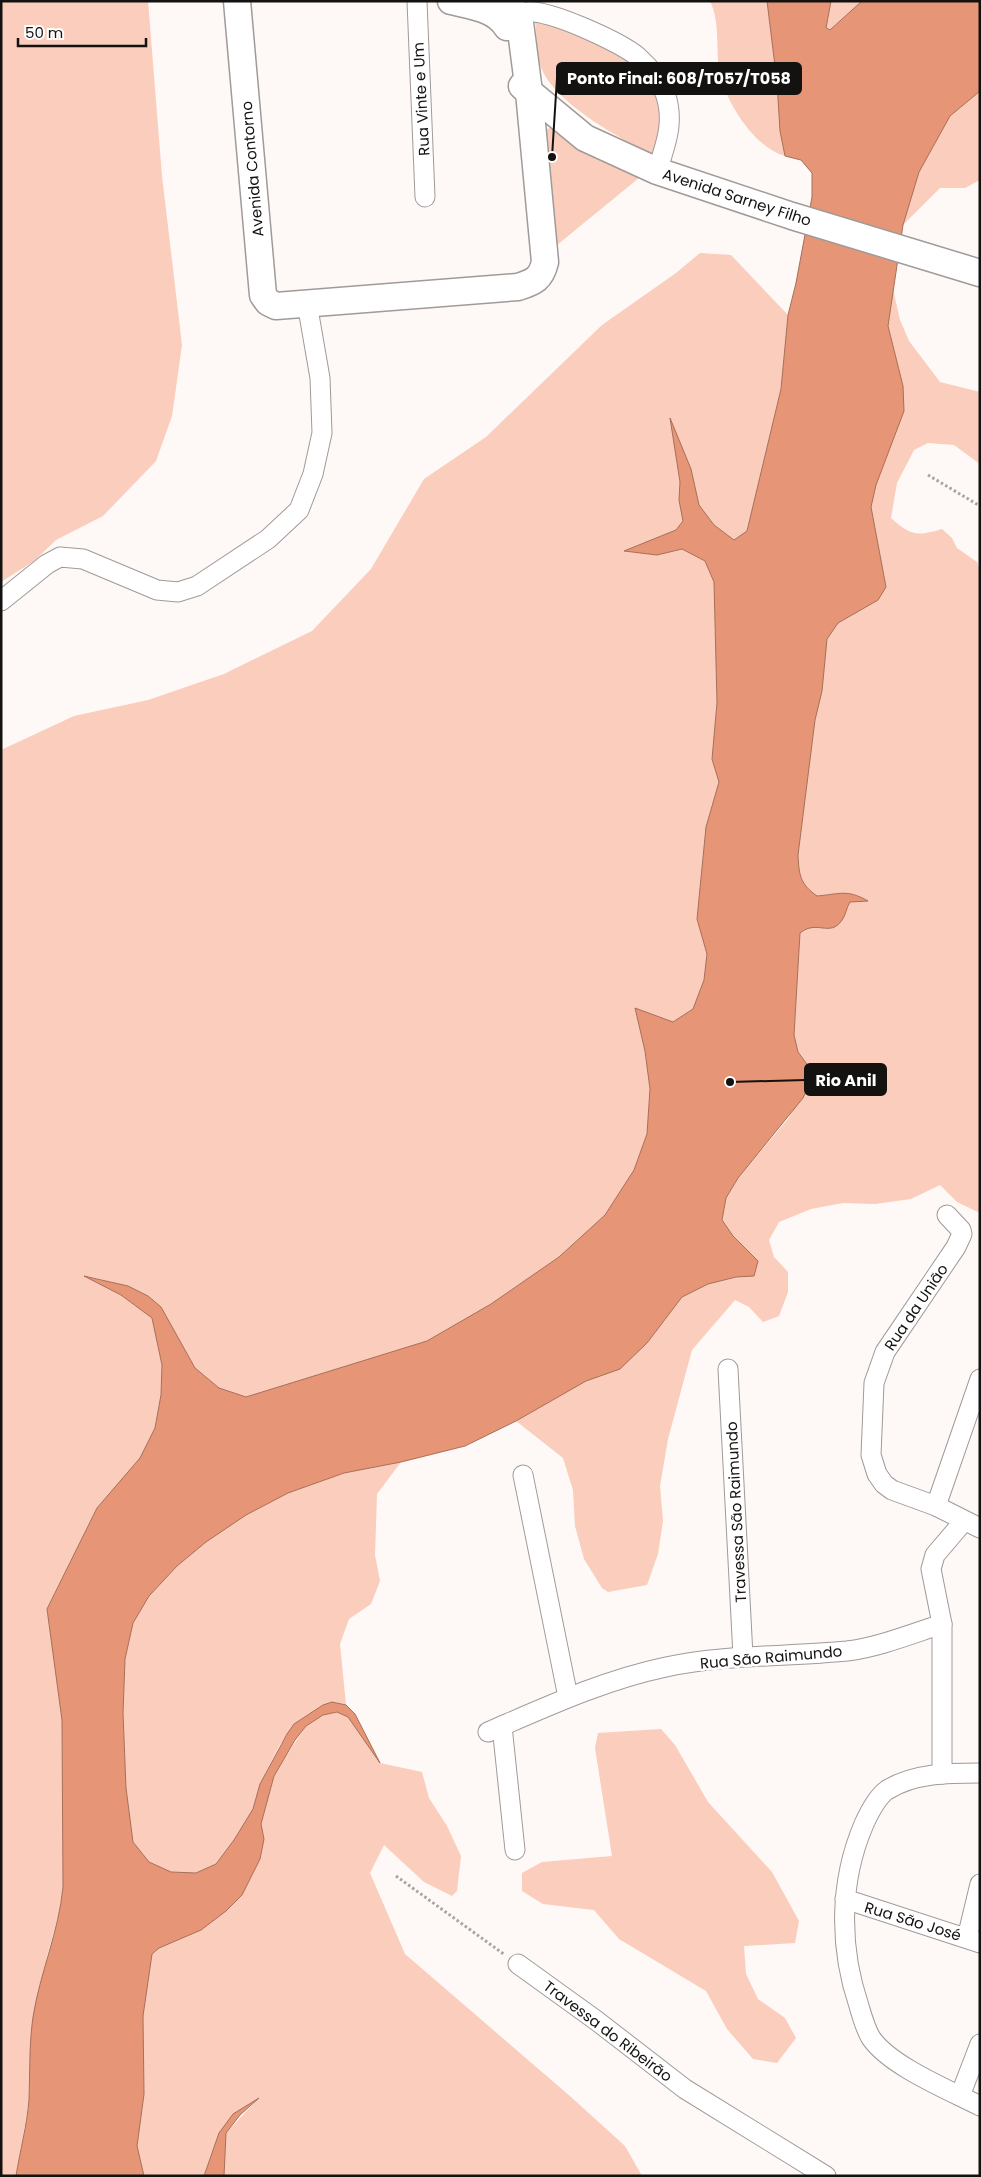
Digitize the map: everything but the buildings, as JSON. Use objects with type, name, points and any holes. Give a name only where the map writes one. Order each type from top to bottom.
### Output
[{"type":"street","name":"Avenida Contorno","points":[[237,1],[263,294],[268,302],[276,306],[518,287],[528,277],[532,264],[522,86],[513,21]]},
{"type":"street","name":"Avenida Contorno","points":[[252,1],[278,290],[288,299],[303,304]]},
{"type":"street","name":"Rua Vinte e Um","points":[[417,1],[426,197]]},
{"type":"street","points":[[451,1],[489,11],[513,21]]},
{"type":"street","points":[[496,1],[508,6],[513,21]]},
{"type":"street","points":[[513,21],[528,12],[559,18],[589,30],[636,56],[648,67],[664,92],[669,114],[670,128],[657,170]]},
{"type":"street","name":"Avenida Sarney Filho","points":[[522,86],[586,138],[657,170],[792,216],[980,273]]},
{"type":"street","points":[[1,601],[47,564],[60,557],[83,559],[157,590],[178,592],[197,586],[268,539],[299,510],[312,474],[322,432],[320,378],[303,304]]},
{"type":"street","name":"Rua da União","points":[[936,1506],[892,1490],[884,1484],[877,1474],[871,1455],[874,1383],[886,1352],[962,1234],[961,1230],[947,1215]]},
{"type":"street","name":"Travessa São Raimundo","points":[[728,1369],[743,1656]]},
{"type":"street","points":[[942,1774],[942,1624],[931,1569],[932,1562],[972,1524],[936,1506],[980,1378]]},
{"type":"street","points":[[523,1476],[568,1697]]},
{"type":"street","name":"Rua São Raimundo","points":[[515,1850],[495,1729],[595,1687],[666,1667],[743,1656],[848,1651],[878,1644],[942,1624]]},
{"type":"street","points":[[980,1773],[942,1774],[911,1780],[886,1790],[869,1811],[853,1854],[845,1892],[844,1934],[849,1977],[871,2038],[884,2051],[920,2076],[980,2106]]},
{"type":"street","points":[[974,1940],[980,1884]]},
{"type":"street","name":"Rua São José","points":[[845,1900],[974,1940]]},
{"type":"street","name":"Travessa do Ribeirão","points":[[518,1964],[597,2021],[685,2089],[826,2176]]},
{"type":"street","points":[[960,2096],[980,2044]]},
{"type":"path","points":[[928,475],[980,506]]},
{"type":"path","points":[[396,1876],[518,1964]]},
{"type":"shaded area","points":[[1,1],[148,1],[162,176],[182,345],[172,416],[156,461],[103,516],[56,540],[34,561],[1,582]]},
{"type":"shaded area","points":[[710,1],[767,1],[777,82],[780,131],[785,156],[763,144],[753,134],[729,98],[720,74],[716,19]]},
{"type":"shaded area","points":[[767,1],[831,1],[826,28],[830,30],[862,1],[980,1],[980,91],[950,116],[919,172],[903,225],[888,326],[903,386],[904,411],[876,485],[871,507],[886,587],[878,600],[838,623],[827,639],[822,691],[815,720],[798,855],[802,879],[811,892],[817,896],[849,894],[868,901],[850,902],[843,918],[833,928],[812,928],[800,933],[794,1035],[798,1052],[814,1074],[803,1098],[738,1178],[726,1198],[722,1220],[733,1236],[758,1261],[754,1276],[736,1277],[708,1284],[682,1297],[647,1343],[620,1369],[586,1381],[516,1421],[465,1446],[401,1462],[344,1473],[288,1493],[246,1515],[206,1542],[177,1566],[149,1596],[133,1623],[125,1659],[123,1713],[126,1788],[133,1842],[149,1862],[171,1872],[196,1873],[216,1864],[234,1840],[253,1809],[260,1784],[287,1734],[294,1724],[323,1705],[332,1702],[346,1705],[355,1714],[380,1763],[348,1717],[337,1712],[323,1715],[306,1726],[295,1740],[274,1776],[261,1824],[264,1839],[260,1859],[242,1895],[226,1911],[201,1930],[159,1948],[152,1954],[143,2016],[144,2094],[137,2146],[144,2176],[16,2176],[29,2100],[30,2048],[33,2017],[58,1920],[63,1887],[62,1720],[47,1609],[97,1508],[140,1458],[155,1428],[161,1395],[162,1365],[152,1318],[121,1295],[84,1276],[128,1286],[148,1296],[161,1307],[195,1368],[219,1388],[246,1397],[427,1341],[491,1304],[559,1257],[605,1215],[634,1170],[647,1134],[650,1089],[645,1051],[635,1008],[673,1022],[693,1009],[704,980],[707,954],[697,919],[706,827],[719,782],[712,759],[717,703],[714,582],[705,561],[682,549],[657,555],[624,551],[676,530],[683,521],[679,500],[680,482],[670,418],[691,469],[699,505],[714,525],[734,540],[747,531],[781,389],[788,315],[812,197],[812,173],[801,160],[785,156],[780,131],[777,82]]},
{"type":"shaded area","points":[[831,1],[862,1],[830,30],[826,28]]},
{"type":"shaded area","points":[[535,20],[557,26],[620,54],[643,76],[661,104],[662,134],[652,155],[588,118],[558,93],[547,79],[540,65]]},
{"type":"shaded area","points":[[980,91],[980,180],[965,188],[940,188],[903,225],[919,172],[950,116]]},
{"type":"shaded area","points":[[557,123],[645,173],[557,245],[546,130]]},
{"type":"shaded area","points":[[700,253],[731,255],[788,315],[781,389],[747,531],[734,540],[714,525],[699,505],[691,469],[671,421],[680,482],[679,500],[683,521],[676,530],[658,538],[657,555],[682,549],[705,561],[714,582],[717,703],[712,759],[719,782],[706,827],[697,919],[707,954],[704,980],[693,1009],[673,1022],[635,1009],[645,1051],[650,1089],[647,1134],[634,1170],[605,1215],[559,1257],[491,1304],[427,1341],[246,1397],[219,1388],[195,1368],[161,1308],[128,1286],[87,1276],[121,1295],[152,1318],[162,1365],[161,1395],[155,1428],[140,1459],[97,1508],[47,1609],[62,1720],[63,1887],[61,1906],[47,1956],[29,2062],[29,2102],[16,2176],[1,2176],[1,750],[74,716],[148,700],[224,674],[312,631],[371,569],[424,479],[486,437],[602,325],[676,273]]},
{"type":"shaded area","points":[[893,289],[900,320],[909,341],[940,382],[980,392],[980,464],[954,445],[928,443],[914,450],[897,483],[891,518],[903,528],[914,533],[926,533],[942,529],[952,538],[957,548],[977,562],[980,571],[980,1213],[957,1202],[940,1185],[911,1199],[875,1204],[843,1203],[811,1209],[779,1222],[769,1240],[774,1257],[788,1272],[788,1292],[779,1316],[763,1322],[749,1307],[735,1300],[692,1350],[668,1439],[660,1486],[663,1521],[658,1554],[647,1585],[608,1592],[602,1588],[584,1559],[575,1526],[573,1490],[563,1458],[516,1421],[586,1381],[620,1368],[647,1343],[682,1297],[708,1284],[736,1277],[758,1261],[733,1236],[722,1221],[726,1198],[738,1178],[788,1119],[814,1074],[798,1052],[794,1035],[800,933],[812,927],[825,929],[843,919],[845,909],[850,902],[867,901],[839,893],[817,896],[811,892],[801,879],[798,855],[815,720],[822,691],[827,639],[838,623],[854,614],[886,587],[871,507],[894,354],[888,326]]},
{"type":"shaded area","points":[[401,1462],[377,1494],[375,1555],[380,1581],[371,1604],[349,1619],[340,1644],[346,1705],[332,1702],[323,1705],[294,1724],[279,1746],[260,1784],[253,1809],[234,1840],[216,1864],[196,1873],[171,1872],[149,1862],[133,1842],[126,1788],[123,1713],[125,1659],[133,1623],[149,1596],[177,1566],[206,1542],[246,1515],[288,1493],[344,1473]]},
{"type":"shaded area","points":[[337,1712],[348,1717],[380,1763],[422,1772],[429,1798],[447,1826],[461,1856],[457,1891],[452,1896],[424,1882],[384,1845],[370,1873],[405,1954],[625,2146],[642,2176],[224,2176],[226,2133],[256,2101],[233,2115],[211,2154],[204,2176],[144,2176],[137,2146],[144,2094],[143,2016],[152,1954],[159,1948],[201,1930],[264,1839],[261,1824],[274,1776],[284,1759],[306,1726],[323,1715]]},
{"type":"shaded area","points":[[661,1729],[675,1745],[708,1802],[772,1872],[799,1921],[795,1943],[744,1946],[746,1974],[758,1999],[785,2018],[796,2038],[777,2063],[753,2059],[727,2029],[706,1991],[619,1939],[594,1910],[543,1904],[522,1891],[522,1873],[542,1862],[612,1856],[595,1748],[598,1733]]},
{"type":"shaded area","points":[[259,2098],[240,2115],[226,2133],[224,2176],[204,2176],[219,2133],[233,2114]]},
{"type":"place","name":"Ponto Final: 608/T057/T058","points":[[552,157]]},
{"type":"place","name":"Rio Anil","points":[[730,1082]]}]
